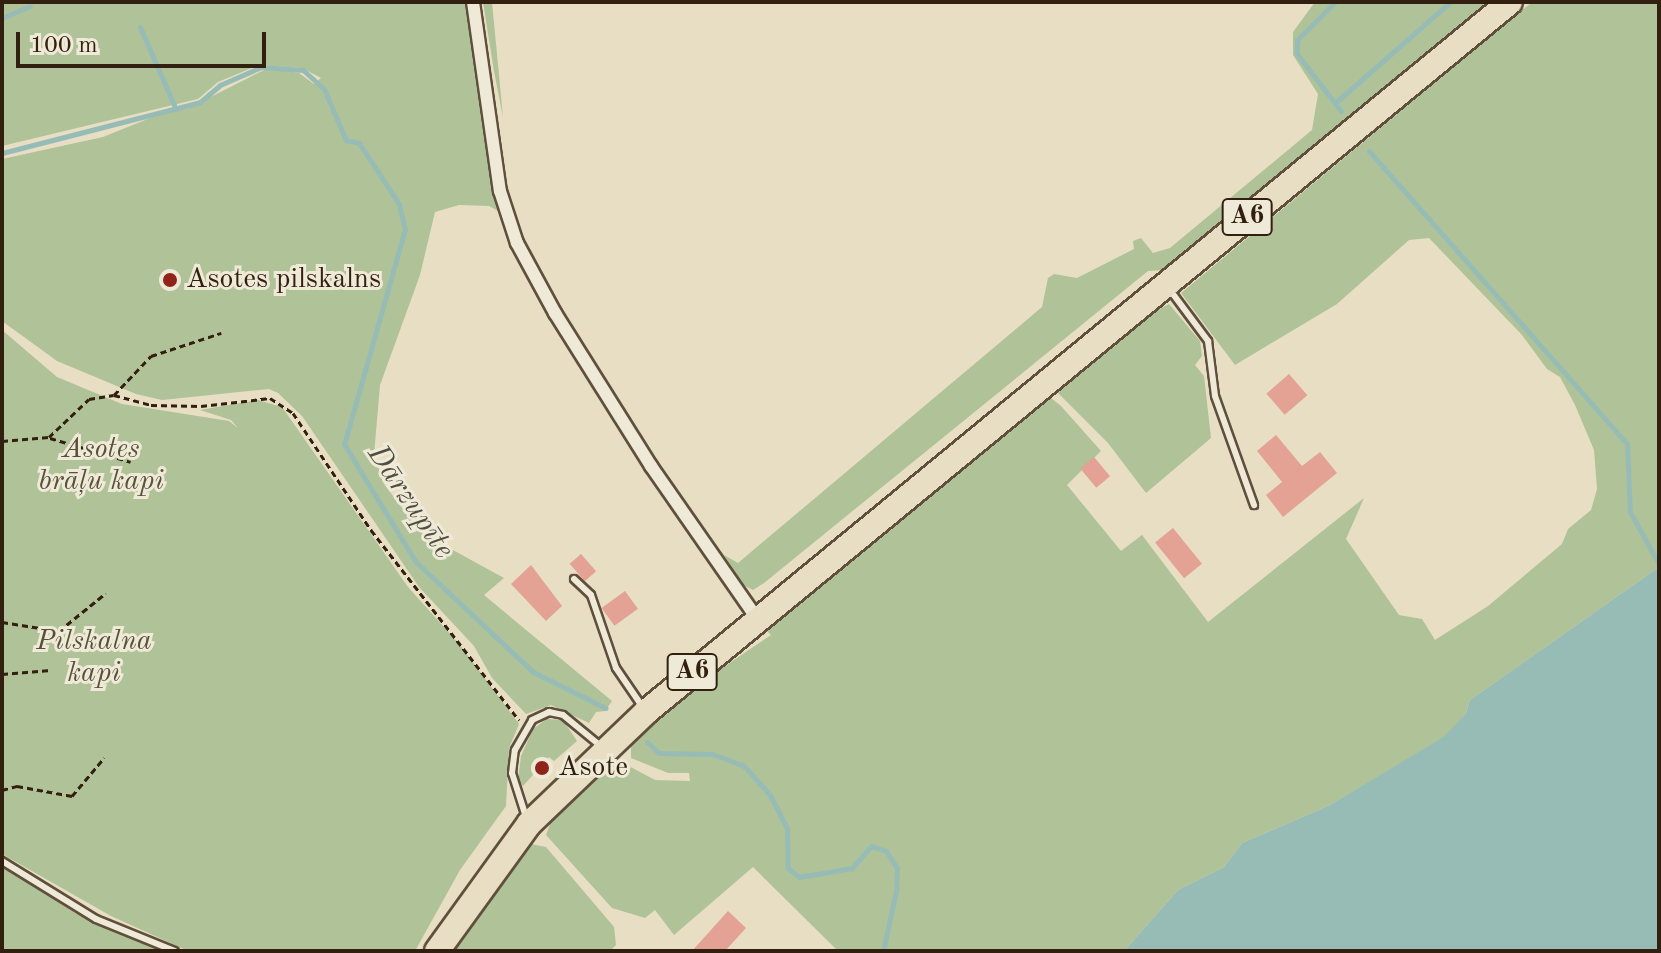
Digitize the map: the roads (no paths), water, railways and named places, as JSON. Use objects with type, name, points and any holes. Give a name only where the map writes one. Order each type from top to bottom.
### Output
[{"type":"highway","name":"A6","points":[[437,951],[529,824],[604,749],[756,617],[1510,2]]},
{"type":"street","points":[[473,2],[500,191],[517,243],[555,313],[643,453],[756,617]]},
{"type":"lane","points":[[1165,284],[1208,341],[1215,396],[1254,505]]},
{"type":"lane","points":[[574,579],[591,595],[616,668],[646,712]]},
{"type":"lane","points":[[529,824],[512,773],[526,728],[541,714],[557,712],[604,749]]},
{"type":"lane","points":[[2,861],[96,919],[175,951]]},
{"type":"water","points":[[1659,567],[1659,951],[1124,951],[1178,890],[1224,867],[1242,843],[1328,806],[1445,736],[1466,713],[1470,700]]},
{"type":"waterway","points":[[1335,2],[1297,40],[1297,54],[1341,111]]},
{"type":"waterway","points":[[1335,103],[1450,2]]},
{"type":"waterway","points":[[2,18],[30,6]]},
{"type":"waterway","points":[[140,27],[174,105]]},
{"type":"waterway","name":"Dārzupīte","points":[[2,153],[200,102],[220,85],[261,67],[303,70],[324,89],[346,140],[359,143],[399,204],[405,229],[344,444],[415,561],[533,672],[606,708]]},
{"type":"waterway","points":[[1369,151],[1627,444],[1630,512],[1659,564]]},
{"type":"waterway","name":"Dārzupīte","points":[[647,742],[659,753],[712,754],[743,765],[770,795],[787,829],[788,868],[799,877],[852,868],[871,846],[886,851],[897,868],[896,891],[883,951]]},
{"type":"place","name":"Asotes pilskalns","points":[[170,280]]},
{"type":"place","name":"Asote","points":[[542,768]]},
{"type":"park label","name":"Asotes brāļu kapi","points":[[101,466]]},
{"type":"park label","name":"Pilskalna kapi","points":[[94,658]]}]
